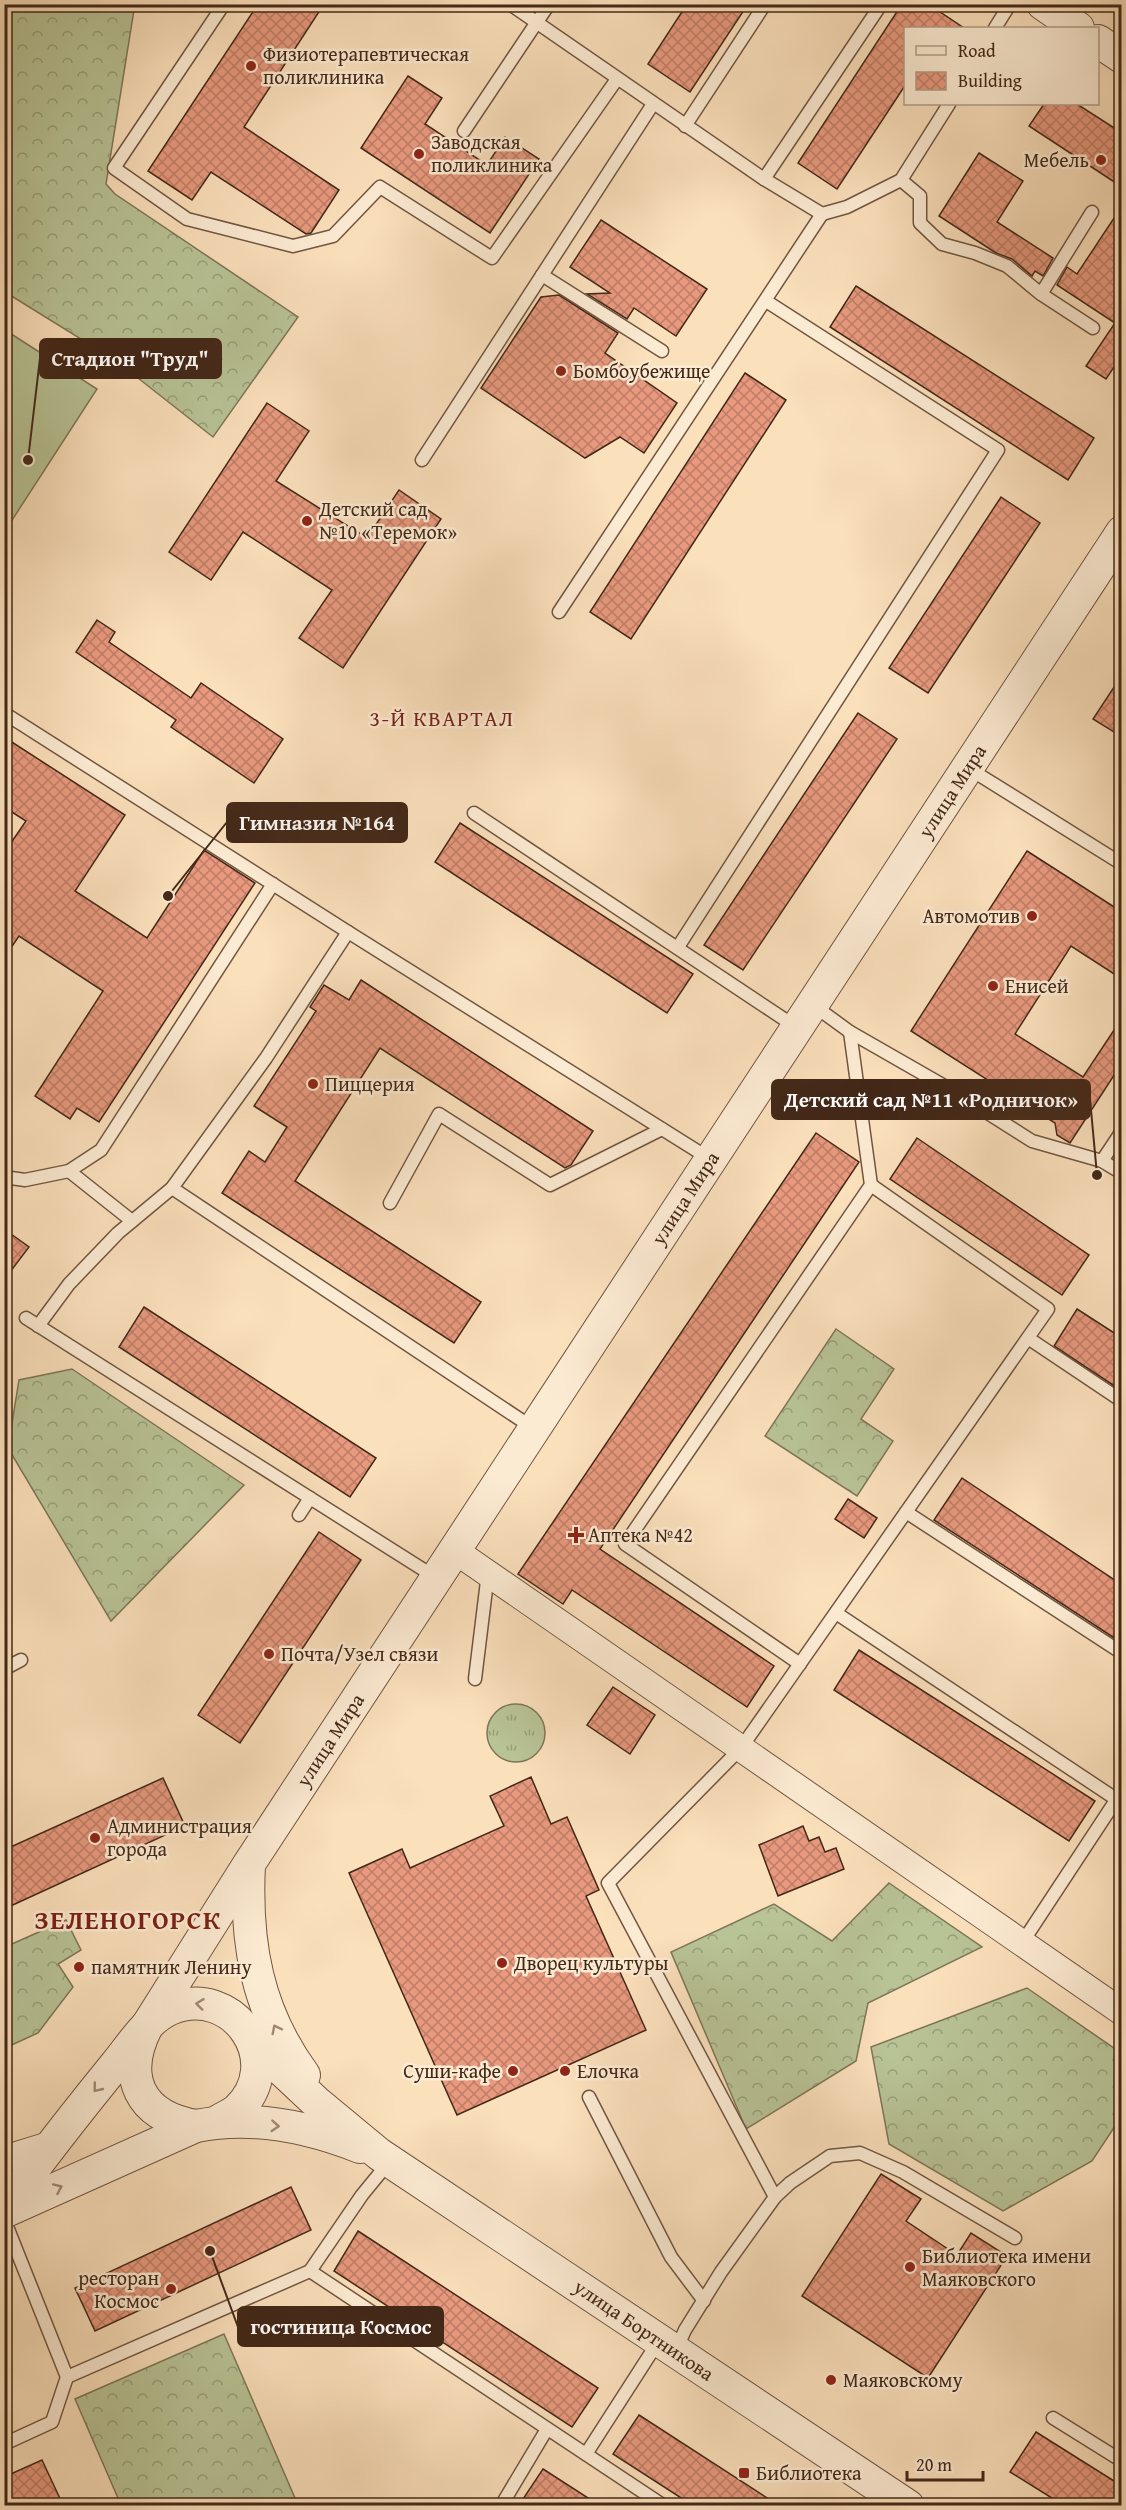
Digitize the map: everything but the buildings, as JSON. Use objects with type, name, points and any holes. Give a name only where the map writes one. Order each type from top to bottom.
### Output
[{"type":"street","points":[[1042,4],[1076,27]]},
{"type":"street","points":[[1099,42],[1122,57]]},
{"type":"street","name":"улица Мира","points":[[147,2026],[249,1864],[1122,532]]},
{"type":"street","points":[[454,1550],[1122,2012]]},
{"type":"street","points":[[4,2211],[235,2112],[253,2085],[257,2064],[239,1963],[237,1930],[241,1893],[249,1864]]},
{"type":"street","points":[[249,1864],[247,1903],[250,1946],[260,1987],[274,2025],[295,2062],[320,2097],[384,2158]]},
{"type":"street","points":[[4,2211],[49,2145],[147,2026],[168,2010],[188,2003],[216,2006],[234,2017],[251,2038],[315,2101],[384,2158]]},
{"type":"street","points":[[147,2026],[137,2046],[134,2063],[137,2084],[147,2102],[156,2112],[175,2122],[298,2127],[384,2158]]},
{"type":"street","points":[[4,2159],[49,2145]]},
{"type":"street","name":"улица Бортникова","points":[[384,2158],[909,2505]]},
{"type":"lane","points":[[224,4],[114,168],[187,219],[293,246],[333,236],[380,187],[492,258],[617,79]]},
{"type":"lane","points":[[510,4],[685,126],[764,179],[822,214]]},
{"type":"lane","points":[[464,131],[549,4]]},
{"type":"lane","points":[[685,126],[765,4]]},
{"type":"lane","points":[[764,179],[880,6],[877,4]]},
{"type":"lane","points":[[996,27],[1010,4]]},
{"type":"lane","points":[[422,460],[653,104]]},
{"type":"lane","points":[[559,612],[822,214],[847,207],[902,180],[948,105]]},
{"type":"lane","points":[[902,180],[920,196],[920,223],[942,244],[975,253],[1006,267],[1041,294],[1093,328]]},
{"type":"lane","points":[[1041,294],[1092,212]]},
{"type":"lane","points":[[542,275],[662,351]]},
{"type":"lane","points":[[678,946],[998,450],[766,301]]},
{"type":"lane","points":[[4,713],[710,1160]]},
{"type":"lane","points":[[967,767],[1122,864]]},
{"type":"lane","points":[[474,813],[678,946],[804,1016],[850,1032],[953,1091],[1032,1142],[1102,1161],[1122,1173]]},
{"type":"lane","points":[[4,1177],[25,1180],[69,1171],[101,1150],[273,884]]},
{"type":"lane","points":[[38,1326],[69,1284],[118,1233],[172,1188],[266,1058],[348,932]]},
{"type":"lane","points":[[800,1664],[625,1544],[871,1185],[850,1032]]},
{"type":"lane","points":[[390,1203],[439,1114],[550,1185],[662,1129]]},
{"type":"lane","points":[[1102,1161],[1122,1131]]},
{"type":"lane","points":[[69,1171],[132,1221]]},
{"type":"lane","points":[[775,2197],[608,1883],[741,1748],[1048,1309],[871,1185]]},
{"type":"lane","points":[[172,1188],[534,1429]]},
{"type":"lane","points":[[26,1318],[436,1578]]},
{"type":"lane","points":[[1028,1338],[1122,1401]]},
{"type":"lane","points":[[299,1515],[310,1498]]},
{"type":"lane","points":[[906,1512],[1122,1653]]},
{"type":"lane","points":[[475,1679],[488,1573]]},
{"type":"lane","points":[[836,1612],[1119,1795],[1022,1943]]},
{"type":"lane","points":[[4,1669],[21,1660]]},
{"type":"lane","points":[[589,2097],[671,2257],[704,2301]]},
{"type":"lane","points":[[586,2454],[667,2346],[685,2330],[775,2197],[790,2183],[830,2156],[860,2153],[903,2172],[1015,2238]]},
{"type":"lane","points":[[68,2377],[310,2271],[362,2195],[384,2158]]},
{"type":"lane","points":[[4,2219],[68,2377],[52,2422],[4,2444]]},
{"type":"lane","points":[[310,2271],[664,2505]]},
{"type":"lane","points":[[1053,2418],[1122,2461]]},
{"type":"lane","points":[[501,2505],[548,2429]]},
{"type":"green space","points":[[4,5],[138,5],[134,10],[106,184],[115,194],[298,317],[213,437],[115,360],[5,292]]},
{"type":"green space","points":[[5,330],[97,389],[5,531]]},
{"type":"green space","points":[[836,1329],[894,1369],[861,1419],[893,1441],[857,1496],[765,1436]]},
{"type":"green space","points":[[72,1369],[244,1485],[111,1621],[8,1448],[19,1380]]},
{"type":"green space","points":[[510,1704],[522,1704],[537,1712],[545,1727],[545,1739],[537,1754],[522,1762],[510,1762],[495,1754],[487,1739],[487,1727],[495,1712]]},
{"type":"green space","points":[[889,1883],[982,1947],[868,2003],[856,2061],[746,2129],[671,1952],[774,1904],[832,1941]]},
{"type":"green space","points":[[66,1920],[81,1950],[58,1964],[73,1987],[38,2033],[5,2048],[5,1947]]},
{"type":"green space","points":[[1027,1988],[1121,2053],[1121,2117],[1092,2161],[1003,2211],[889,2144],[871,2047]]},
{"type":"green space","points":[[224,2334],[298,2505],[121,2505],[75,2399]]},
{"type":"place","name":"Физиотерапевтическая поликлиника","points":[[251,66]]},
{"type":"place","name":"Заводская поликлиника","points":[[419,154]]},
{"type":"place","name":"Мебель","points":[[1101,160]]},
{"type":"place","name":"Бомбоубежище","points":[[561,371]]},
{"type":"place","name":"Стадион \"Труд\"","points":[[28,460]]},
{"type":"place","name":"Детский сад №10 «Теремок»","points":[[307,521]]},
{"type":"place","name":"Гимназия №164","points":[[168,896]]},
{"type":"place","name":"Автомотив","points":[[1032,916]]},
{"type":"place","name":"Енисей","points":[[993,986]]},
{"type":"place","name":"Пиццерия","points":[[313,1084]]},
{"type":"place","name":"Детский сад №11 «Родничок»","points":[[1097,1175]]},
{"type":"place","name":"Аптека №42","points":[[576,1535]]},
{"type":"place","name":"Почта/Узел связи","points":[[269,1654]]},
{"type":"place","name":"Администрация города","points":[[95,1838]]},
{"type":"place","name":"Дворец культуры","points":[[502,1963]]},
{"type":"place","name":"памятник Ленину","points":[[79,1967]]},
{"type":"place","name":"Суши-кафе","points":[[513,2071]]},
{"type":"place","name":"Елочка","points":[[565,2071]]},
{"type":"place","name":"гостиница Космос","points":[[210,2251]]},
{"type":"place","name":"Библиотека имени Маяковского","points":[[910,2267]]},
{"type":"place","name":"ресторан Космос","points":[[171,2289]]},
{"type":"place","name":"Маяковскому","points":[[831,2380]]},
{"type":"place","name":"Библиотека","points":[[744,2473]]},
{"type":"district","name":"3-Й КВАРТАЛ","points":[[442,718]]},
{"type":"district","name":"ЗЕЛЕНОГОРСК","points":[[128,1920]]}]
